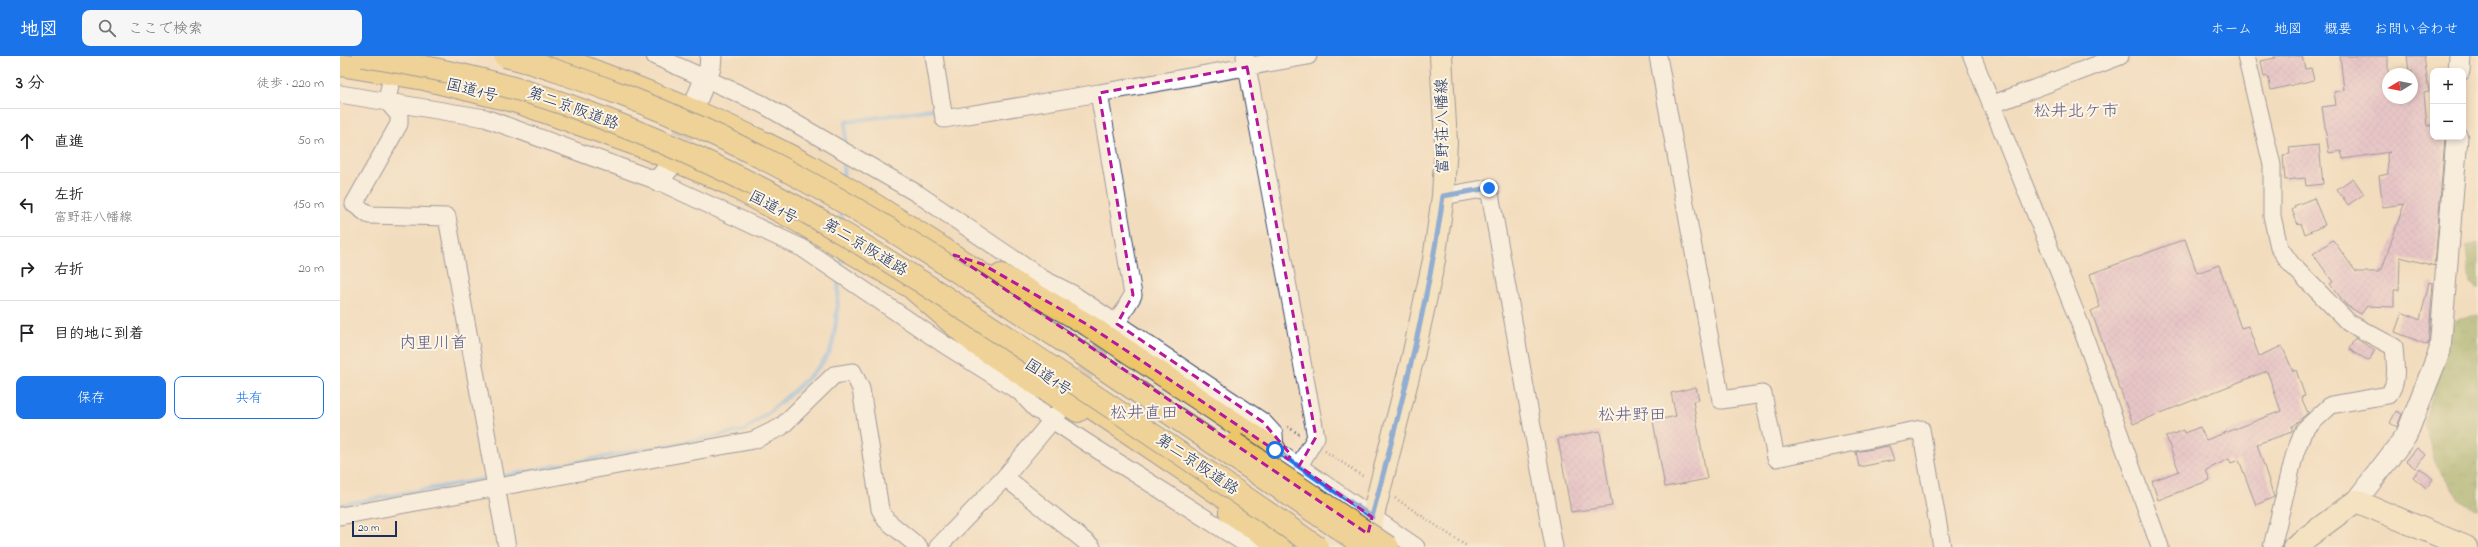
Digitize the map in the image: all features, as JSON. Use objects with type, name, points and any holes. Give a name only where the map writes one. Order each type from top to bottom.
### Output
[{"type":"highway","name":"第二京阪道路","points":[[363,56],[426,66],[514,88],[582,110],[659,141],[750,183],[848,236],[953,302],[1317,547]]},
{"type":"highway","name":"第二京阪道路","points":[[504,56],[590,83],[666,112],[760,156],[851,207],[970,278],[1366,547]]},
{"type":"highway","points":[[555,56],[655,94],[754,139],[810,167],[954,256],[1388,547]]},
{"type":"highway","name":"国道1号","points":[[340,65],[424,79],[514,101],[643,147],[727,184],[798,221],[912,289],[1299,547]]},
{"type":"highway","points":[[954,256],[982,264],[1088,325],[1275,450]]},
{"type":"highway","points":[[912,289],[976,344],[1282,547]]},
{"type":"main road","name":"富野荘八幡線","points":[[1366,547],[1427,291],[1443,196],[1446,142],[1441,56]]},
{"type":"main road","points":[[2294,547],[2356,500],[2466,547]]},
{"type":"street","points":[[655,56],[762,104],[918,194],[1044,279],[1071,293],[1114,329],[1263,422],[1274,434],[1275,450],[1416,547]]},
{"type":"street","points":[[696,101],[706,78],[711,56]]},
{"type":"street","points":[[934,56],[944,120],[1099,93],[1246,61],[1308,56]]},
{"type":"street","points":[[1658,56],[1721,400],[1763,394],[1776,458],[1921,429],[1942,547]]},
{"type":"street","points":[[1972,56],[2080,324],[2160,547]]},
{"type":"street","points":[[1991,105],[2120,56]]},
{"type":"street","points":[[2246,56],[2272,165],[2272,216],[2279,247],[2291,264],[2348,323],[2394,347],[2396,370],[2394,389],[2388,395],[2331,405],[2304,430],[2295,452],[2272,547]]},
{"type":"street","points":[[2459,68],[2460,56]]},
{"type":"street","points":[[1246,61],[1316,437],[1299,466]]},
{"type":"street","points":[[387,101],[391,80]]},
{"type":"street","points":[[1099,93],[1133,295],[1114,329]]},
{"type":"street","points":[[340,94],[485,118],[664,173],[802,248],[945,345],[1020,392],[1036,409],[1056,415],[1246,544],[1264,547]]},
{"type":"street","points":[[387,101],[399,115],[399,124],[354,204],[368,215],[447,217],[507,547]]},
{"type":"street","points":[[2356,500],[2406,436],[2440,350],[2457,140]]},
{"type":"street","points":[[1443,196],[1489,188],[1554,547]]},
{"type":"street","points":[[340,516],[754,440],[781,426],[834,374],[852,372],[861,389],[880,509],[886,520],[919,547]]},
{"type":"street","points":[[938,547],[1005,477],[1056,415]]},
{"type":"street","points":[[1005,477],[1092,547]]},
{"type":"highlighted area","points":[[1247,67],[1316,437],[1299,466],[1372,517],[1368,534],[1235,444],[954,255],[982,264],[1088,325],[1288,459],[1291,455],[1263,422],[1117,324],[1133,295],[1099,93]]},
{"type":"green space","points":[[2478,243],[2478,289],[2470,283],[2466,247]]},
{"type":"green space","points":[[2478,315],[2478,509],[2460,501],[2435,462],[2424,423],[2455,319]]},
{"type":"building","points":[[2274,56],[2302,56],[2305,69],[2311,68],[2314,80],[2271,90],[2268,76],[2264,77],[2261,61],[2275,58]]},
{"type":"building","points":[[2340,56],[2388,56],[2388,68],[2382,68],[2382,104],[2418,104],[2418,68],[2409,68],[2407,56],[2424,56],[2429,92],[2424,93],[2427,126],[2430,126],[2430,140],[2445,140],[2435,266],[2400,257],[2399,290],[2394,290],[2394,307],[2367,306],[2361,314],[2346,305],[2330,284],[2333,282],[2313,254],[2333,240],[2356,272],[2379,272],[2379,269],[2382,269],[2404,204],[2383,207],[2379,176],[2388,174],[2387,154],[2390,152],[2343,159],[2341,151],[2329,153],[2322,107],[2336,105],[2334,92],[2344,90]]},
{"type":"building","points":[[2319,145],[2323,184],[2306,186],[2305,178],[2285,180],[2283,155],[2290,154],[2289,148]]},
{"type":"building","points":[[2353,178],[2364,194],[2348,205],[2337,189]]},
{"type":"building","points":[[2314,198],[2325,225],[2305,234],[2301,224],[2298,225],[2292,210],[2295,208],[2294,206]]},
{"type":"building","points":[[2185,239],[2197,273],[2219,265],[2241,328],[2248,326],[2259,356],[2282,346],[2293,371],[2296,370],[2305,396],[2301,397],[2308,413],[2292,426],[2292,432],[2257,444],[2274,497],[2256,505],[2239,460],[2231,463],[2229,459],[2206,470],[2210,480],[2158,500],[2152,481],[2179,471],[2166,437],[2183,430],[2184,433],[2200,427],[2206,440],[2281,411],[2267,371],[2133,424],[2091,311],[2100,307],[2090,274]]},
{"type":"building","points":[[2429,282],[2433,283],[2428,345],[2395,332],[2402,312],[2420,320]]},
{"type":"building","points":[[2355,338],[2375,350],[2369,361],[2349,349]]},
{"type":"building","points":[[1696,387],[1699,400],[1693,401],[1707,479],[1665,487],[1653,421],[1676,416],[1671,393]]},
{"type":"building","points":[[2396,411],[2402,414],[2397,427],[2390,423]]},
{"type":"building","points":[[1600,431],[1612,506],[1571,512],[1558,439]]},
{"type":"building","points":[[1889,446],[1894,460],[1859,467],[1856,452]]},
{"type":"building","points":[[2417,448],[2426,455],[2415,468],[2406,461]]},
{"type":"building","points":[[2420,468],[2433,479],[2426,488],[2413,477]]},
{"type":"waterway","points":[[845,147],[846,122],[939,108]]},
{"type":"waterway","points":[[843,179],[844,156]]},
{"type":"waterway","points":[[841,225],[842,208]]},
{"type":"waterway","points":[[840,270],[842,254]]},
{"type":"waterway","points":[[498,477],[743,431],[764,416],[804,382],[830,351],[836,325],[839,277]]},
{"type":"waterway","points":[[340,505],[491,478]]},
{"type":"tunnel","points":[[670,165],[695,105]]},
{"type":"tunnel","points":[[1070,395],[1111,334]]},
{"type":"district","name":"松井北ケ市","points":[[2076,111]]},
{"type":"district","name":"内里川首","points":[[433,343]]},
{"type":"district","name":"松井直田","points":[[1144,413]]},
{"type":"district","name":"松井野田","points":[[1632,415]]},
{"type":"route","points":[[1275,450],[1372,517],[1412,361],[1434,260],[1443,196],[1489,188]]}]
